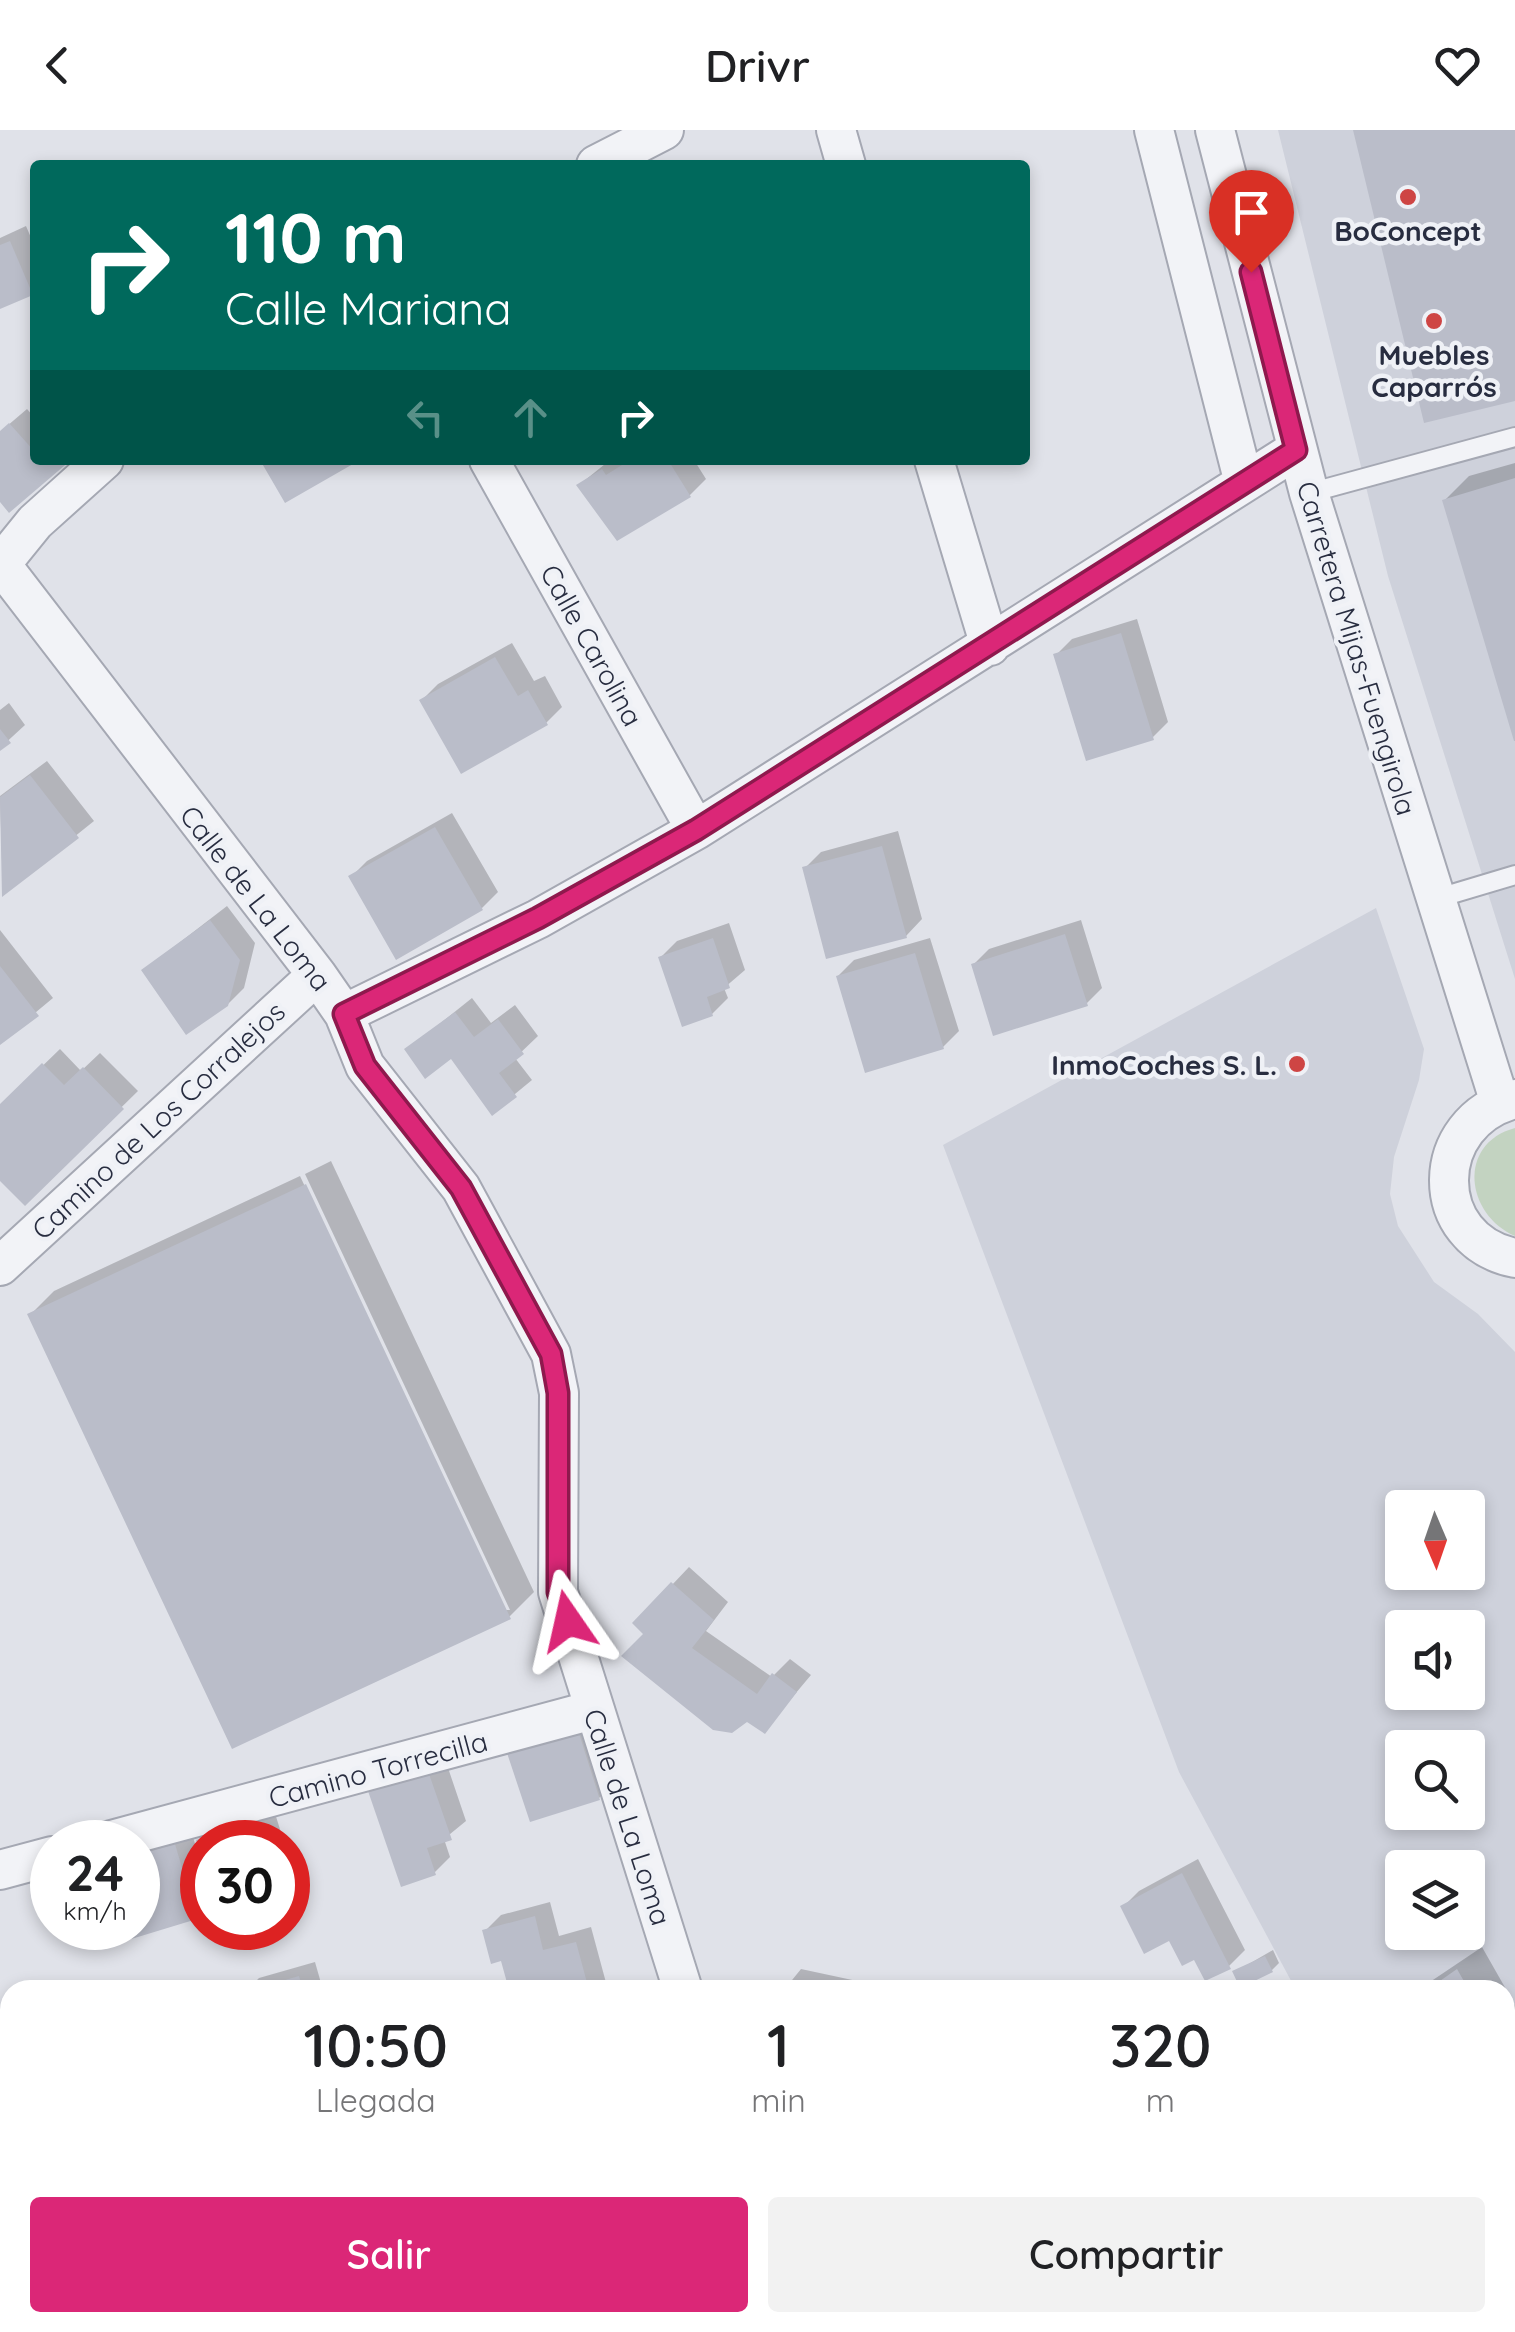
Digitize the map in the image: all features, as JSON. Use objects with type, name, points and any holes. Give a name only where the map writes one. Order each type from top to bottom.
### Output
[{"type":"street","points":[[606,160],[664,130]]},
{"type":"street","points":[[836,130],[845,160]]},
{"type":"street","points":[[1154,130],[1244,483]]},
{"type":"street","name":"Carretera Mijas-Fuengirola","points":[[1214,130],[1309,493],[1435,899],[1508,1101]]},
{"type":"street","points":[[344,1014],[538,918],[696,830],[1296,450]]},
{"type":"street","points":[[3,577],[35,522],[98,465]]},
{"type":"street","name":"Calle Carolina","points":[[492,465],[696,830]]},
{"type":"street","points":[[936,465],[990,646]]},
{"type":"street","name":"Calle de La Loma","points":[[3,577],[317,975],[344,1014],[365,1066],[461,1188],[551,1354],[558,1393],[558,1592],[680,1980]]},
{"type":"street","name":"Camino de Los Corralejos","points":[[0,1266],[317,975]]},
{"type":"street","points":[[1508,1101],[1470,1124],[1458,1140],[1448,1174],[1455,1211],[1477,1240],[1515,1258]]},
{"type":"street","name":"Camino Torrecilla","points":[[160,1827],[593,1710]]},
{"type":"street","points":[[0,1870],[30,1862]]},
{"type":"lane","points":[[1309,493],[1515,437]]},
{"type":"lane","points":[[1435,899],[1515,875]]},
{"type":"shaded area","points":[[1278,130],[1515,130],[1515,979],[1388,576]]},
{"type":"shaded area","points":[[1376,908],[1424,1049],[1419,1080],[1394,1157],[1390,1194],[1398,1226],[1434,1282],[1478,1314],[1515,1352],[1515,1980],[1291,1980],[1179,1772],[943,1145]]},
{"type":"green space","points":[[1515,1128],[1515,1236],[1486,1213],[1474,1180],[1483,1149],[1496,1136]]},
{"type":"building","points":[[1353,130],[1515,130],[1515,401],[1424,423]]},
{"type":"building","points":[[10,241],[30,296],[0,309],[0,245]]},
{"type":"building","points":[[9,423],[30,446],[30,465],[65,465],[9,513],[0,502],[0,431]]},
{"type":"building","points":[[263,465],[351,465],[285,503]]},
{"type":"building","points":[[622,465],[671,465],[691,497],[617,541],[576,485],[602,469],[606,475]]},
{"type":"building","points":[[1515,478],[1515,741],[1514,741],[1442,500]]},
{"type":"building","points":[[1121,633],[1154,740],[1086,761],[1053,654]]},
{"type":"building","points":[[495,657],[518,696],[528,690],[548,725],[461,774],[419,700]]},
{"type":"building","points":[[0,729],[11,743],[0,751]]},
{"type":"building","points":[[30,775],[79,838],[2,897],[0,797]]},
{"type":"building","points":[[435,827],[483,910],[396,960],[348,876]]},
{"type":"building","points":[[882,846],[907,938],[826,959],[802,867]]},
{"type":"building","points":[[210,920],[240,960],[228,1006],[186,1035],[141,970]]},
{"type":"building","points":[[1065,934],[1088,1006],[993,1036],[971,964]]},
{"type":"building","points":[[713,938],[730,988],[707,997],[713,1016],[682,1027],[658,957]]},
{"type":"building","points":[[915,953],[944,1049],[865,1073],[836,976]]},
{"type":"building","points":[[0,966],[39,1016],[0,1045]]},
{"type":"building","points":[[455,1012],[474,1037],[498,1019],[524,1054],[499,1073],[517,1097],[492,1116],[451,1059],[425,1079],[404,1049]]},
{"type":"building","points":[[42,1063],[64,1085],[83,1067],[124,1109],[25,1206],[0,1181],[0,1104]]},
{"type":"building","points":[[306,1184],[511,1619],[232,1749],[27,1314]]},
{"type":"building","points":[[671,1582],[714,1620],[692,1648],[757,1694],[772,1673],[797,1692],[765,1734],[747,1722],[732,1733],[713,1730],[621,1656],[643,1634],[632,1623]]},
{"type":"building","points":[[577,1727],[600,1800],[530,1822],[506,1750]]},
{"type":"building","points":[[428,1771],[452,1840],[427,1848],[436,1875],[401,1887],[368,1791]]},
{"type":"building","points":[[175,1844],[180,1861],[180,1924],[160,1930],[160,1848]]},
{"type":"building","points":[[1182,1873],[1231,1969],[1204,1980],[1194,1960],[1182,1966],[1169,1941],[1144,1954],[1120,1906]]},
{"type":"building","points":[[535,1916],[543,1950],[576,1942],[586,1980],[506,1980],[501,1961],[491,1964],[482,1930]]},
{"type":"building","points":[[1265,1956],[1273,1972],[1256,1980],[1236,1980],[1232,1971]]},
{"type":"building","points":[[1457,1969],[1463,1980],[1441,1980]]},
{"type":"place","name":"BoConcept","points":[[1408,197]]},
{"type":"place","name":"Muebles Caparrós","points":[[1434,321]]},
{"type":"place","name":"InmoCoches S. L.","points":[[1297,1064]]},
{"type":"route","points":[[568,1621],[558,1592],[558,1393],[551,1354],[461,1188],[365,1066],[344,1014],[538,918],[696,830],[1296,450],[1251,272]]}]
